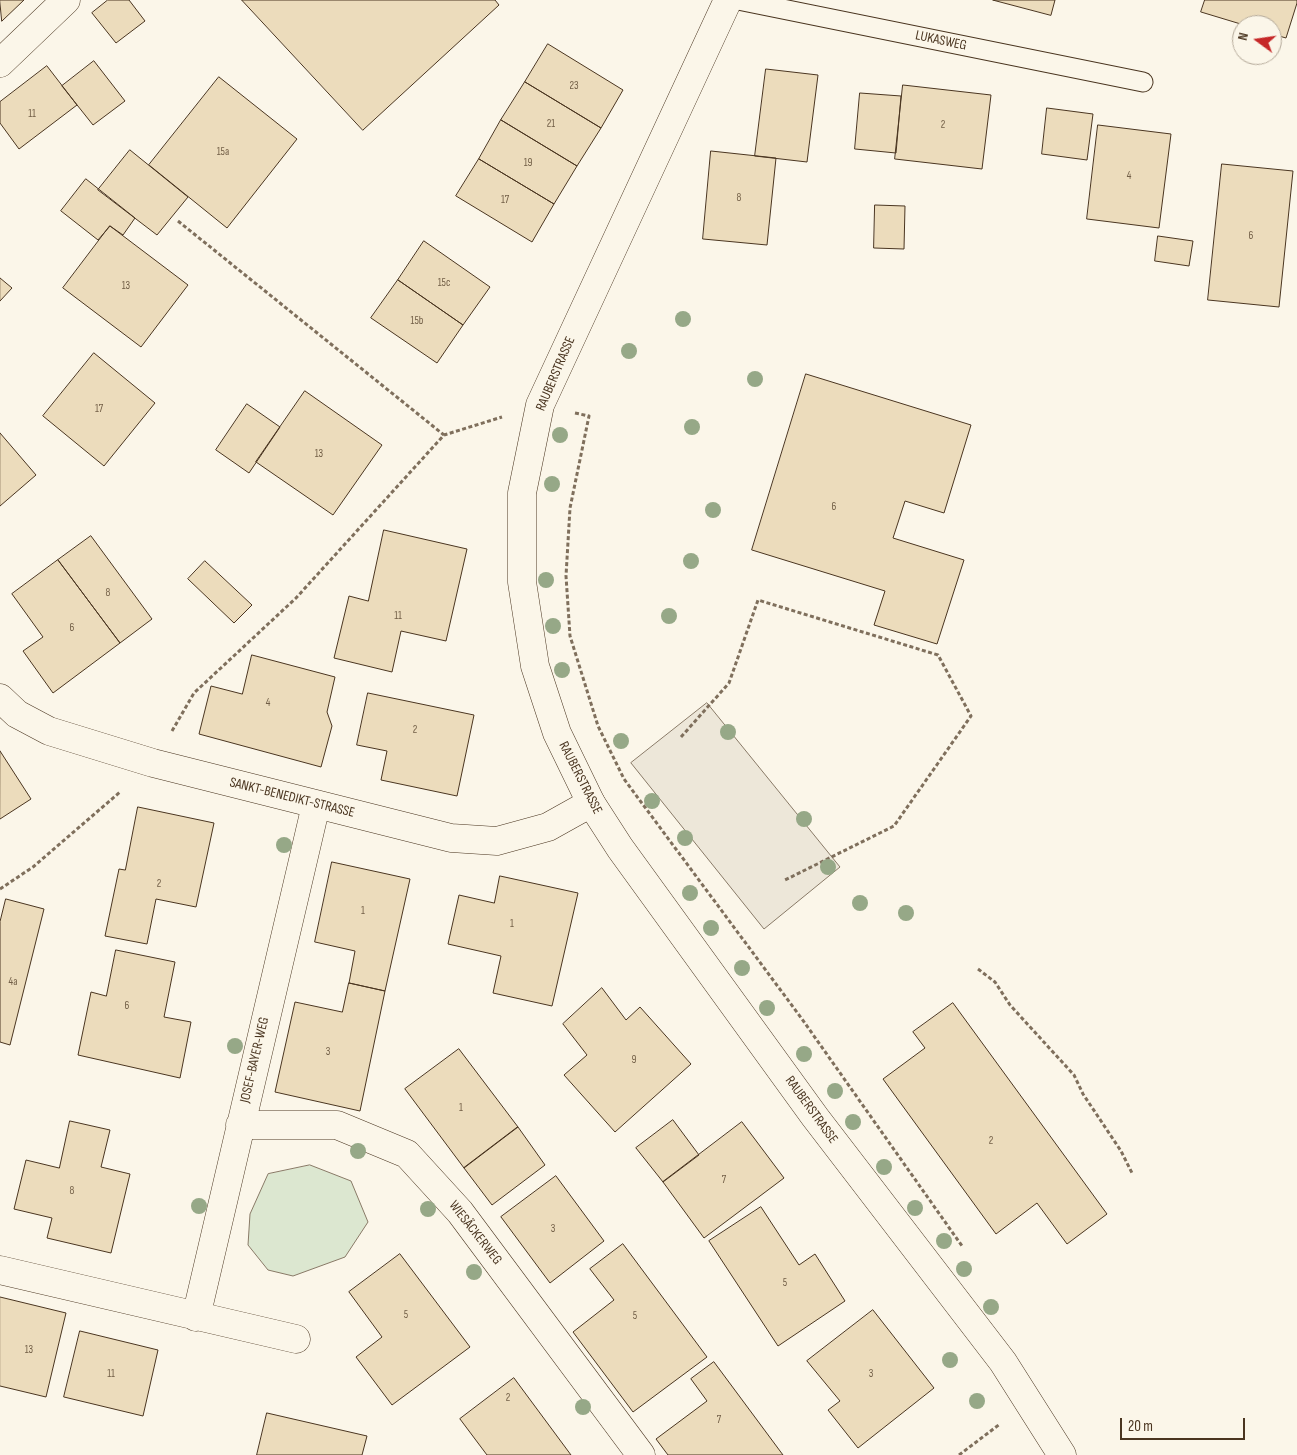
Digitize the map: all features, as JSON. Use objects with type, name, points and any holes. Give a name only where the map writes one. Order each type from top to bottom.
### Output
[{"type":"street","points":[[0,63],[66,0]]},
{"type":"street","name":"RAUBERSTRASSE","points":[[728,0],[540,405],[522,493],[522,582],[534,666],[557,733],[591,803],[620,848],[815,1117],[1003,1362],[1062,1455]]},
{"type":"street","name":"SANKT-BENEDIKT-STRASSE","points":[[0,698],[17,714],[49,731],[153,762],[451,838],[497,841],[548,827],[591,803]]},
{"type":"street","name":"JOSEF-BAYER-WEG","points":[[196,1317],[316,804]]},
{"type":"street","name":"WIESÄCKERWEG","points":[[240,1125],[337,1125],[407,1154],[460,1212],[641,1455]]},
{"type":"street","points":[[0,1270],[296,1339]]},
{"type":"lane","name":"LUKASWEG","points":[[738,0],[1143,82]]},
{"type":"path","points":[[178,221],[444,435]]},
{"type":"path","points":[[0,889],[33,867],[153,762],[194,694],[296,598],[444,435],[540,405],[589,416],[570,508],[566,576],[570,636],[598,726],[624,779],[852,1092]]},
{"type":"path","points":[[682,737],[729,683],[758,600],[938,656],[970,716],[894,826],[785,880]]},
{"type":"path","points":[[978,969],[995,982],[1010,1005],[1074,1075],[1083,1094],[1121,1151],[1132,1173]]},
{"type":"path","points":[[958,1455],[1029,1402]]},
{"type":"green space","points":[[310,1165],[351,1181],[368,1222],[345,1257],[293,1276],[268,1270],[248,1245],[250,1214],[268,1174]]},
{"type":"shaded area","points":[[707,703],[840,867],[764,929],[631,763]]},
{"type":"building","points":[[0,0],[24,0],[2,21]]},
{"type":"building","points":[[108,0],[129,0],[145,21],[116,43],[92,13]]},
{"type":"building","points":[[242,0],[495,0],[499,5],[363,130]]},
{"type":"building","points":[[993,0],[1055,0],[1051,15]]},
{"type":"building","points":[[1205,0],[1297,0],[1286,38],[1282,37],[1282,15],[1232,15],[1232,21],[1201,12]]},
{"type":"building","points":[[548,44],[623,90],[601,128],[525,82]]},
{"type":"building","points":[[94,61],[125,101],[93,125],[62,86]]},
{"type":"building","points":[[47,66],[77,105],[19,149],[0,123],[0,102]]},
{"type":"building","points":[[766,69],[818,75],[807,162],[755,156]]},
{"type":"building","points":[[219,77],[297,139],[227,228],[149,165]]},
{"type":"building","points":[[525,82],[601,128],[577,166],[501,120]]},
{"type":"building","points":[[903,85],[991,95],[982,169],[895,159]]},
{"type":"building","points":[[860,93],[901,96],[896,153],[855,149]]},
{"type":"building","points":[[1047,108],[1093,114],[1087,160],[1042,154]]},
{"type":"building","points":[[501,120],[577,166],[554,204],[479,159]]},
{"type":"building","points":[[1098,125],[1171,134],[1159,228],[1087,219]]},
{"type":"building","points":[[130,150],[188,197],[157,235],[98,190]]},
{"type":"building","points":[[711,151],[776,158],[767,245],[703,239]]},
{"type":"building","points":[[479,159],[554,204],[532,242],[456,196]]},
{"type":"building","points":[[1222,164],[1293,171],[1279,307],[1208,300]]},
{"type":"building","points":[[86,179],[135,218],[123,235],[110,226],[98,240],[61,211]]},
{"type":"building","points":[[875,205],[905,206],[904,249],[874,248]]},
{"type":"building","points":[[110,226],[188,285],[141,347],[63,288]]},
{"type":"building","points":[[1158,236],[1193,241],[1189,266],[1155,261]]},
{"type":"building","points":[[424,241],[490,287],[463,325],[398,280]]},
{"type":"building","points":[[0,278],[12,288],[0,301]]},
{"type":"building","points":[[398,280],[463,325],[437,363],[371,318]]},
{"type":"building","points":[[94,353],[155,403],[104,466],[43,416]]},
{"type":"building","points":[[806,374],[971,425],[944,513],[905,501],[893,538],[964,560],[937,644],[874,625],[885,591],[752,550]]},
{"type":"building","points":[[305,391],[382,445],[333,515],[256,462]]},
{"type":"building","points":[[247,404],[280,427],[249,473],[216,450]]},
{"type":"building","points":[[0,433],[36,475],[0,506]]},
{"type":"building","points":[[384,530],[467,549],[446,641],[401,631],[392,672],[334,658],[349,596],[368,601]]},
{"type":"building","points":[[91,536],[152,619],[120,643],[58,560]]},
{"type":"building","points":[[58,560],[120,643],[53,693],[23,651],[43,637],[12,594]]},
{"type":"building","points":[[205,561],[252,605],[234,623],[188,579]]},
{"type":"building","points":[[252,655],[335,677],[327,712],[332,726],[321,767],[199,734],[211,686],[242,694]]},
{"type":"building","points":[[368,693],[474,715],[457,796],[381,780],[387,751],[357,745]]},
{"type":"building","points":[[0,751],[31,799],[0,819]]},
{"type":"building","points":[[138,807],[214,823],[196,907],[156,899],[147,944],[105,936],[119,869],[125,870]]},
{"type":"building","points":[[332,862],[410,879],[385,991],[349,983],[355,951],[315,942]]},
{"type":"building","points":[[500,876],[578,893],[552,1006],[493,993],[501,956],[448,944],[459,895],[494,903]]},
{"type":"building","points":[[6,899],[44,909],[10,1045],[0,1042],[0,922]]},
{"type":"building","points":[[116,950],[175,962],[164,1017],[191,1022],[180,1078],[78,1055],[91,992],[106,996]]},
{"type":"building","points":[[349,983],[385,991],[360,1111],[275,1092],[295,1002],[342,1012]]},
{"type":"building","points":[[602,988],[626,1020],[640,1007],[691,1064],[615,1132],[564,1075],[587,1055],[563,1024]]},
{"type":"building","points":[[953,1003],[1107,1214],[1067,1244],[1037,1203],[996,1234],[883,1079],[925,1048],[913,1032]]},
{"type":"building","points":[[459,1049],[518,1127],[464,1168],[405,1089]]},
{"type":"building","points":[[673,1120],[699,1155],[663,1182],[636,1148]]},
{"type":"building","points":[[70,1121],[110,1130],[101,1167],[130,1174],[111,1253],[47,1238],[52,1218],[14,1209],[26,1160],[59,1168]]},
{"type":"building","points":[[742,1122],[784,1178],[704,1238],[663,1182]]},
{"type":"building","points":[[518,1127],[545,1165],[492,1205],[464,1168]]},
{"type":"building","points":[[556,1176],[604,1241],[550,1283],[501,1217]]},
{"type":"building","points":[[761,1207],[799,1265],[815,1254],[845,1301],[778,1346],[709,1241]]},
{"type":"building","points":[[623,1244],[707,1357],[633,1412],[573,1332],[614,1300],[590,1269]]},
{"type":"building","points":[[400,1254],[470,1347],[392,1405],[356,1357],[382,1337],[349,1292]]},
{"type":"building","points":[[0,1297],[66,1313],[46,1397],[0,1386]]},
{"type":"building","points":[[873,1310],[934,1388],[858,1448],[828,1410],[840,1401],[807,1361]]},
{"type":"building","points":[[80,1331],[158,1350],[143,1416],[64,1397]]},
{"type":"building","points":[[714,1362],[783,1455],[668,1455],[656,1439],[707,1401],[691,1379]]},
{"type":"building","points":[[514,1378],[571,1455],[487,1455],[460,1419]]},
{"type":"building","points":[[267,1413],[367,1436],[362,1455],[257,1455]]}]
